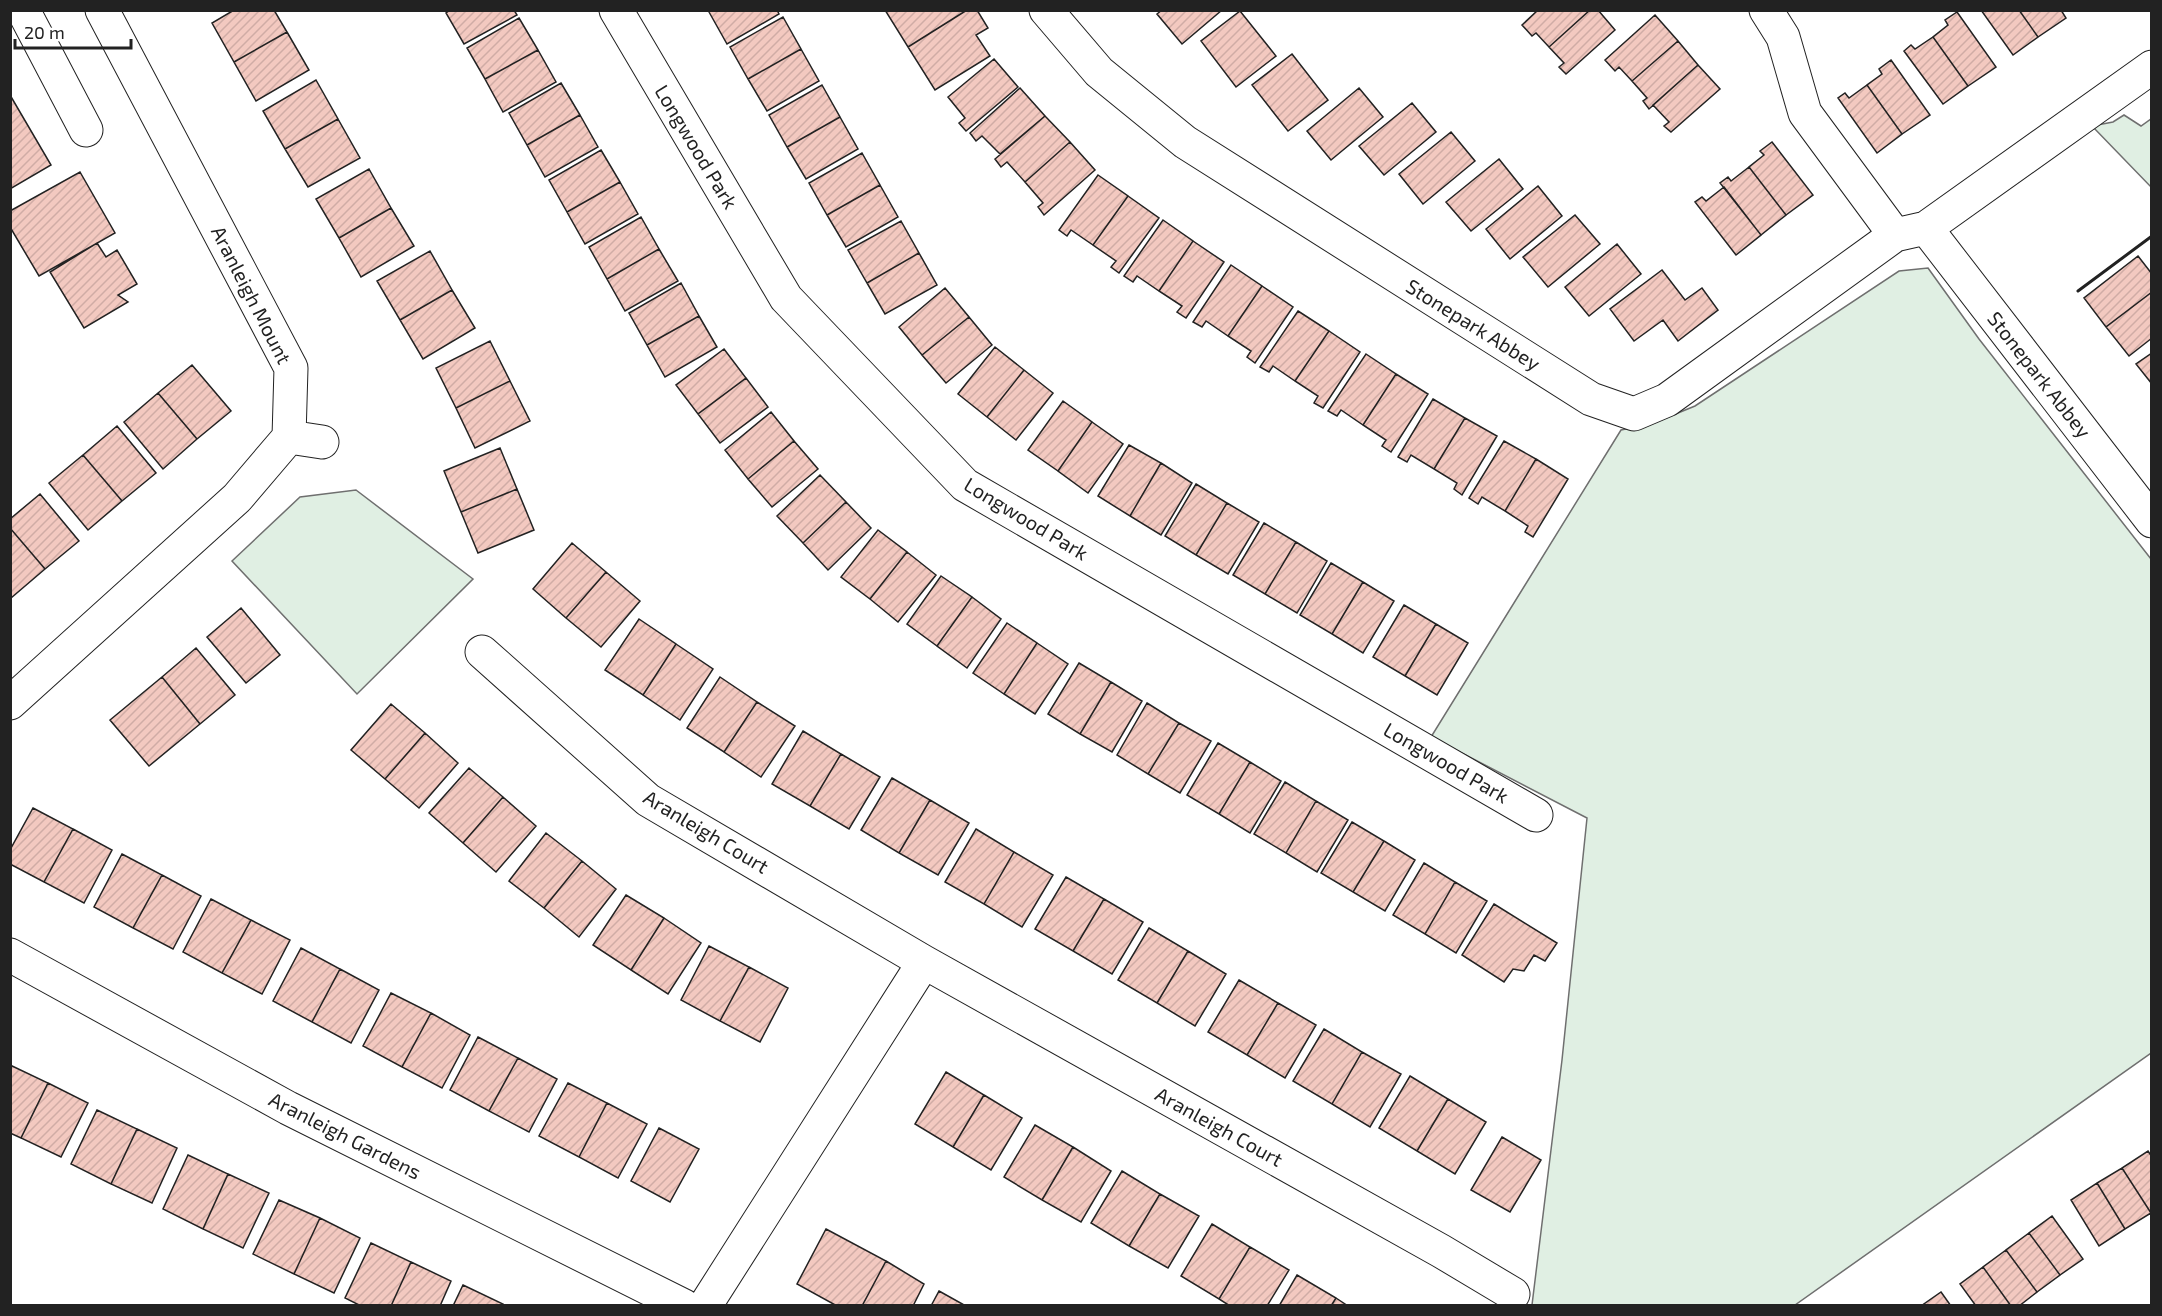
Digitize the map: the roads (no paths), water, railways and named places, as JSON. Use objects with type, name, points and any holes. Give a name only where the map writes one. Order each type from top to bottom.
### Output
[{"type":"street","points":[[23,10],[86,130]]},
{"type":"street","name":"Aranleigh Mount","points":[[102,10],[291,368],[289,437]]},
{"type":"street","name":"Longwood Park","points":[[616,10],[786,298],[965,485],[1536,815]]},
{"type":"street","name":"Stonepark Abbey","points":[[1046,10],[1099,72],[1185,142],[1591,399],[1634,414],[1667,400],[2151,68]]},
{"type":"street","points":[[1766,10],[1783,37],[1805,113],[1910,232]]},
{"type":"street","name":"Stonepark Abbey","points":[[1910,232],[2151,521]]},
{"type":"street","points":[[10,703],[237,498],[289,437],[322,442]]},
{"type":"street","name":"Aranleigh Court","points":[[482,651],[648,800],[924,962],[1513,1294]]},
{"type":"street","name":"Aranleigh Gardens","points":[[10,955],[288,1108],[684,1305]]},
{"type":"street","points":[[705,1305],[924,962]]}]
